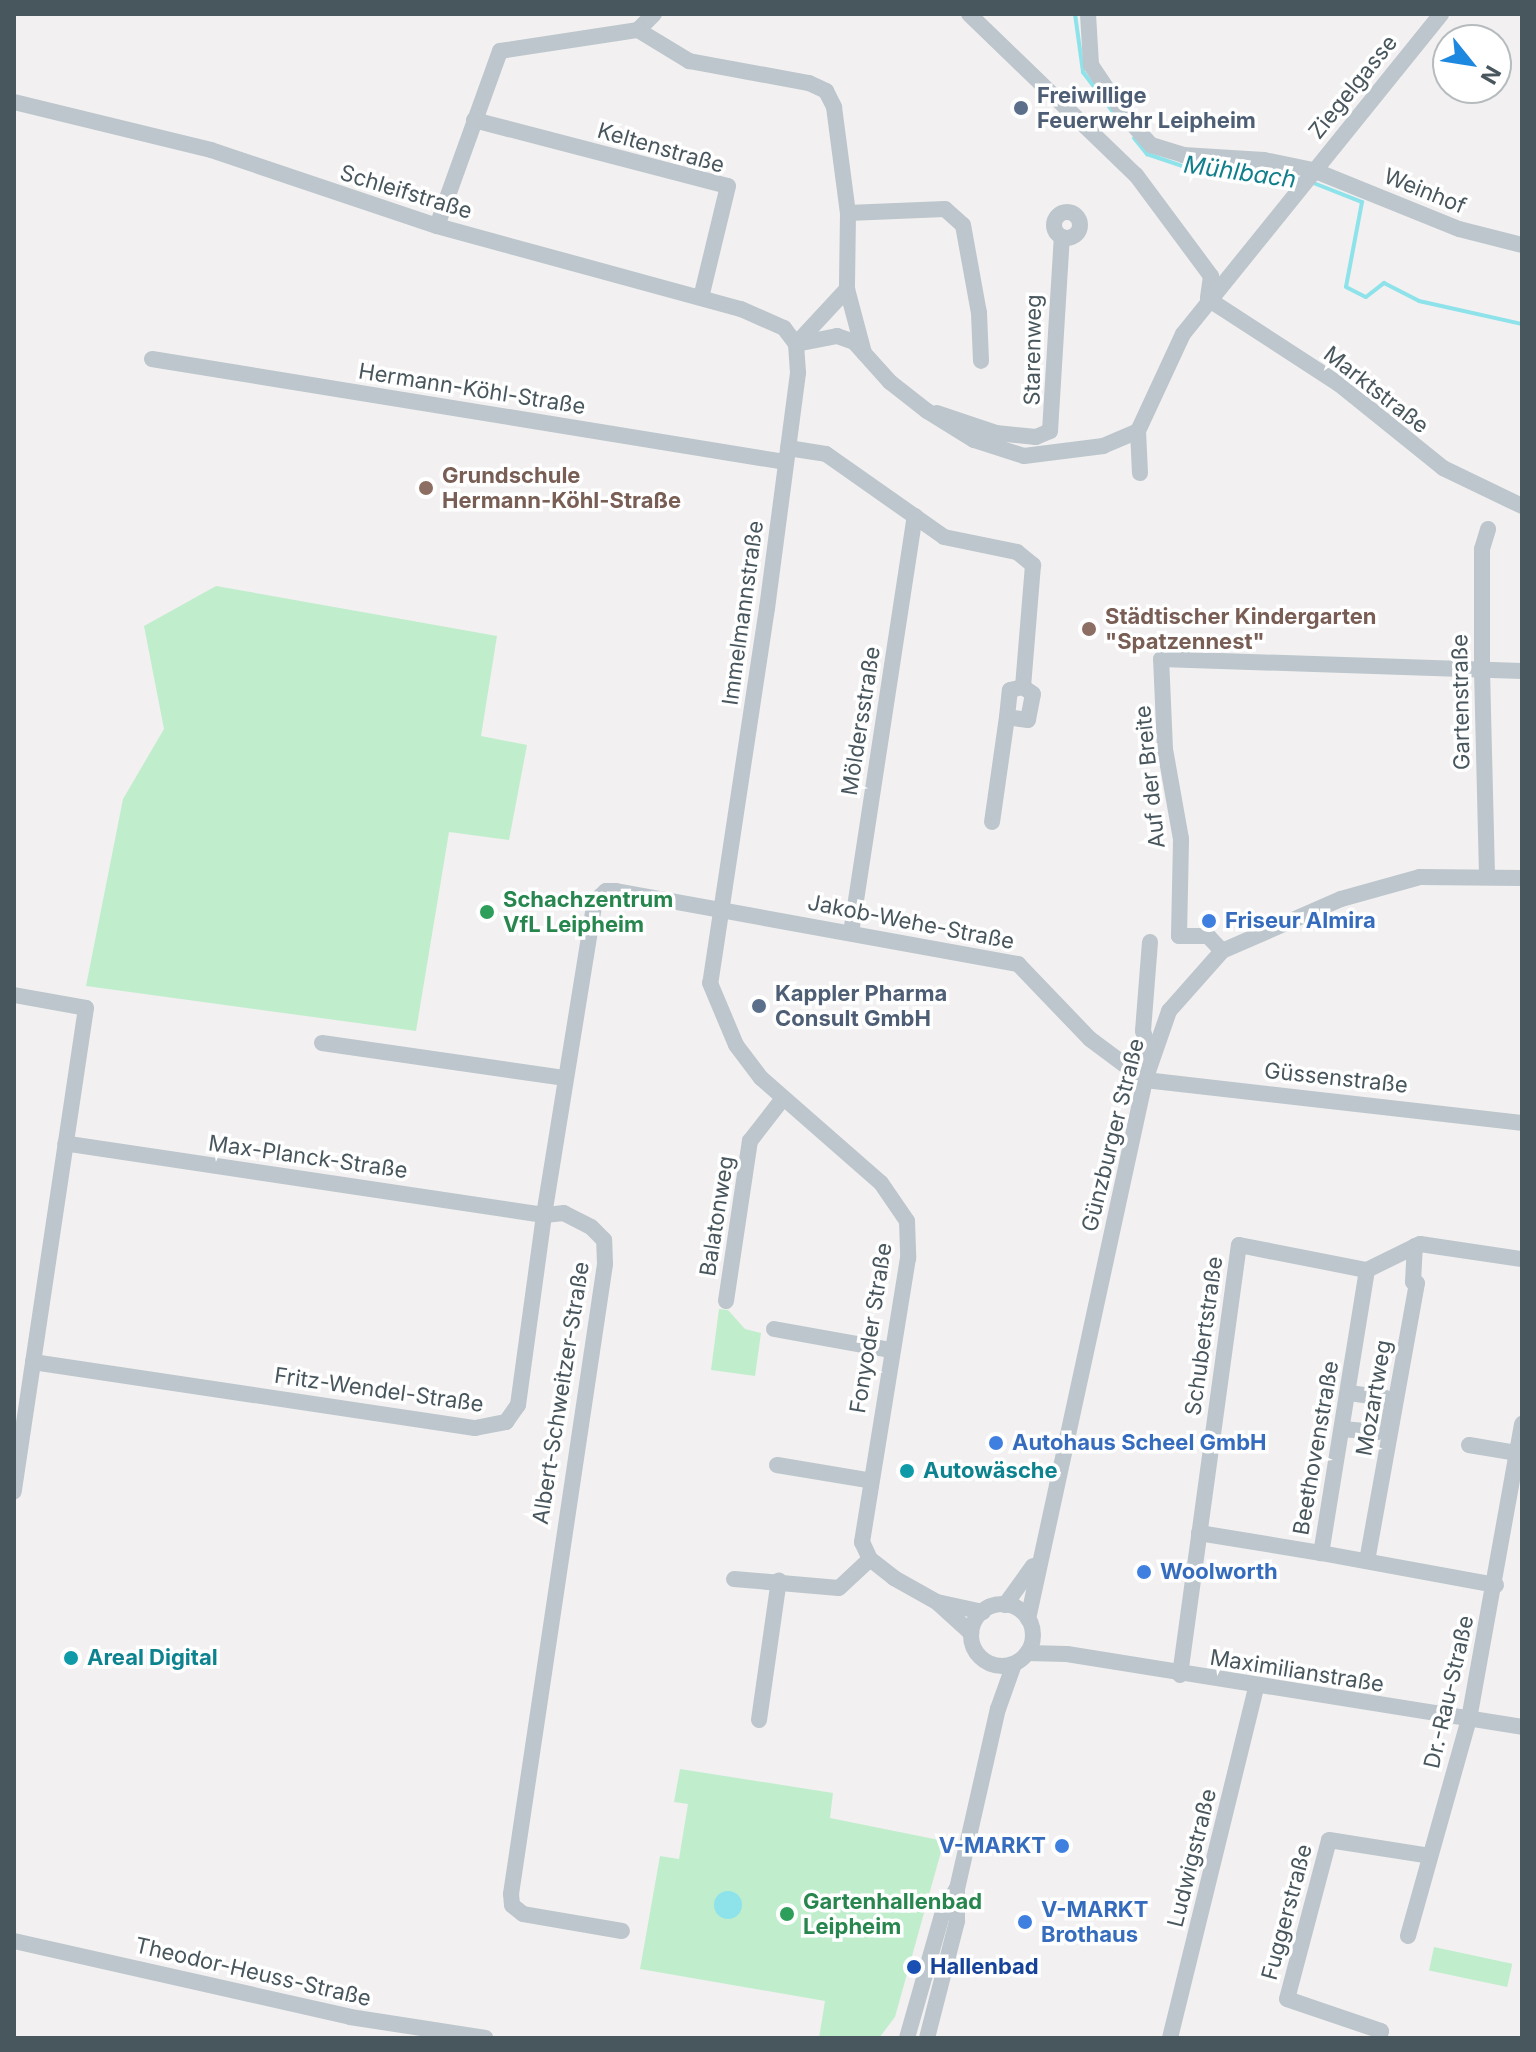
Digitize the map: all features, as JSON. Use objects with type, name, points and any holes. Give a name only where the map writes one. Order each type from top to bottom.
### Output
[{"type":"street","points":[[437,226],[500,51],[638,30],[654,14]]},
{"type":"street","points":[[969,14],[1136,175],[1211,276],[1208,299]]},
{"type":"street","name":"Weinhof","points":[[1088,14],[1091,65],[1151,145],[1183,155],[1264,160],[1459,229],[1522,245]]},
{"type":"street","name":"Ziegelgasse","points":[[1138,431],[1183,334],[1208,299],[1441,14]]},
{"type":"street","points":[[638,30],[689,61],[809,83],[826,91],[834,107],[848,213],[847,289],[864,353]]},
{"type":"street","name":"Schleifstraße","points":[[14,102],[211,150],[437,226],[701,298],[784,328],[796,344]]},
{"type":"street","name":"Keltenstraße","points":[[474,120],[728,186],[701,298]]},
{"type":"street","points":[[848,213],[945,209],[963,225],[979,313],[981,361]]},
{"type":"street","name":"Starenweg","points":[[927,411],[996,433],[1036,437],[1050,431],[1062,237]]},
{"type":"street","points":[[796,344],[847,289]]},
{"type":"street","name":"Marktstraße","points":[[1208,299],[1339,384],[1443,468],[1522,506]]},
{"type":"street","points":[[796,344],[837,336],[864,353],[927,411],[974,440],[1024,456],[1103,446],[1138,431],[1140,473]]},
{"type":"street","name":"Immelmannstraße","points":[[721,908],[798,373],[796,344]]},
{"type":"street","name":"Hermann-Köhl-Straße","points":[[152,359],[787,455],[826,454],[944,537],[1017,552],[1033,565],[1023,687],[1033,694],[1028,720],[1007,717],[992,822]]},
{"type":"street","name":"Möldersstraße","points":[[851,933],[915,516]]},
{"type":"street","name":"Gartenstraße","points":[[1487,875],[1482,549],[1488,529]]},
{"type":"street","name":"Auf der Breite","points":[[1222,951],[1208,936],[1179,936],[1181,839],[1165,749],[1161,659],[1360,662],[1482,671]]},
{"type":"street","points":[[1482,671],[1522,671]]},
{"type":"street","name":"Günzburger Straße","points":[[1028,1619],[1037,1562],[1145,1080],[1169,1011],[1222,951],[1346,898],[1420,877],[1487,875],[1522,878]]},
{"type":"street","points":[[544,1215],[595,901],[606,891],[616,891],[721,908]]},
{"type":"street","name":"Jakob-Wehe-Straße","points":[[721,908],[1018,964],[1090,1039],[1145,1080]]},
{"type":"street","name":"Fonyoder Straße","points":[[721,908],[710,983],[736,1045],[781,1101],[881,1183],[907,1221],[908,1258],[861,1529],[870,1559]]},
{"type":"street","points":[[1150,942],[1143,1031],[1152,1058]]},
{"type":"street","points":[[14,995],[86,1008],[14,1492]]},
{"type":"street","points":[[322,1043],[566,1078]]},
{"type":"street","name":"Güssenstraße","points":[[1145,1080],[1522,1123]]},
{"type":"street","name":"Balatonweg","points":[[726,1301],[750,1141],[781,1101]]},
{"type":"street","name":"Max-Planck-Straße","points":[[65,1143],[544,1215]]},
{"type":"street","name":"Albert-Schweitzer-Straße","points":[[544,1215],[564,1213],[591,1227],[604,1240],[605,1264],[511,1894],[512,1905],[523,1914],[622,1931]]},
{"type":"street","name":"Fritz-Wendel-Straße","points":[[33,1362],[490,1428],[506,1422],[518,1405],[544,1215]]},
{"type":"street","name":"Schubertstraße","points":[[1180,1675],[1239,1245],[1367,1270]]},
{"type":"street","points":[[1367,1270],[1415,1246],[1522,1259]]},
{"type":"street","name":"Mozartweg","points":[[1367,1561],[1417,1283],[1413,1282],[1415,1246]]},
{"type":"street","name":"Beethovenstraße","points":[[1367,1270],[1321,1553],[1496,1585]]},
{"type":"street","points":[[774,1329],[891,1350]]},
{"type":"street","points":[[1342,1429],[1377,1432],[1385,1398],[1349,1393]]},
{"type":"street","name":"Dr.-Rau-Straße","points":[[1408,1936],[1469,1719],[1496,1585],[1522,1424]]},
{"type":"street","points":[[1469,1445],[1517,1453]]},
{"type":"street","points":[[777,1465],[868,1480]]},
{"type":"street","points":[[1199,1533],[1321,1553]]},
{"type":"street","points":[[734,1579],[779,1580],[839,1588],[870,1559],[937,1602],[971,1633],[975,1649],[990,1664],[998,1709]]},
{"type":"street","name":"Günzburger Straße","points":[[1005,1605],[1037,1562]]},
{"type":"street","points":[[759,1720],[779,1580]]},
{"type":"street","points":[[927,2038],[957,1921],[957,1889],[998,1709],[1025,1652],[1028,1619],[1005,1605],[983,1612],[937,1602]]},
{"type":"street","points":[[971,1633],[983,1612]]},
{"type":"street","points":[[990,1664],[1025,1652]]},
{"type":"street","name":"Maximilianstraße","points":[[1025,1652],[1067,1654],[1256,1688],[1522,1727]]},
{"type":"street","name":"Ludwigstraße","points":[[1170,2038],[1256,1688]]},
{"type":"street","name":"Fuggerstraße","points":[[1380,2034],[1287,1999],[1329,1840],[1430,1856]]},
{"type":"street","points":[[907,2038],[942,1915],[957,1889]]},
{"type":"street","name":"Theodor-Heuss-Straße","points":[[14,1941],[350,2017],[485,2038]]},
{"type":"green space","points":[[216,586],[497,636],[481,736],[527,745],[509,840],[449,832],[416,1031],[86,986],[123,799],[164,729],[144,626]]},
{"type":"green space","points":[[719,1309],[728,1310],[745,1329],[761,1333],[755,1376],[711,1370]]},
{"type":"green space","name":"Gartenhallenbad Leipheim","points":[[680,1769],[833,1793],[830,1818],[944,1841],[895,2017],[879,2038],[819,2038],[825,2001],[640,1969],[660,1856],[679,1859],[688,1804],[674,1802]]},
{"type":"green space","points":[[1434,1947],[1512,1964],[1507,1987],[1429,1970]]},
{"type":"water","points":[[728,1891],[738,1895],[742,1905],[738,1915],[728,1919],[718,1915],[714,1905],[718,1895]]},
{"type":"waterway","name":"Mühlbach","points":[[1075,14],[1083,72],[1116,116]]},
{"type":"waterway","name":"Mühlbach","points":[[1134,138],[1147,154],[1188,168],[1248,168],[1302,180]]},
{"type":"waterway","name":"Mühlbach","points":[[1311,182],[1362,202],[1346,287],[1366,297],[1384,283],[1419,301],[1522,324]]},
{"type":"place","name":"Freiwillige Feuerwehr Leipheim","points":[[1021,108]]},
{"type":"place","name":"Grundschule Hermann-Köhl-Straße","points":[[426,488]]},
{"type":"place","name":"Städtischer Kindergarten \"Spatzennest\"","points":[[1089,629]]},
{"type":"place","name":"Schachzentrum VfL Leipheim","points":[[487,912]]},
{"type":"place","name":"Friseur Almira","points":[[1209,921]]},
{"type":"place","name":"Kappler Pharma Consult GmbH","points":[[759,1006]]},
{"type":"place","name":"Autohaus Scheel GmbH","points":[[996,1443]]},
{"type":"place","name":"Autowäsche","points":[[907,1471]]},
{"type":"place","name":"Woolworth","points":[[1144,1572]]},
{"type":"place","name":"Areal Digital","points":[[71,1658]]},
{"type":"place","name":"V-MARKT","points":[[1062,1846]]},
{"type":"place","name":"Gartenhallenbad Leipheim","points":[[787,1914]]},
{"type":"place","name":"V-MARKT Brothaus","points":[[1025,1922]]},
{"type":"place","name":"Hallenbad","points":[[914,1967]]}]
